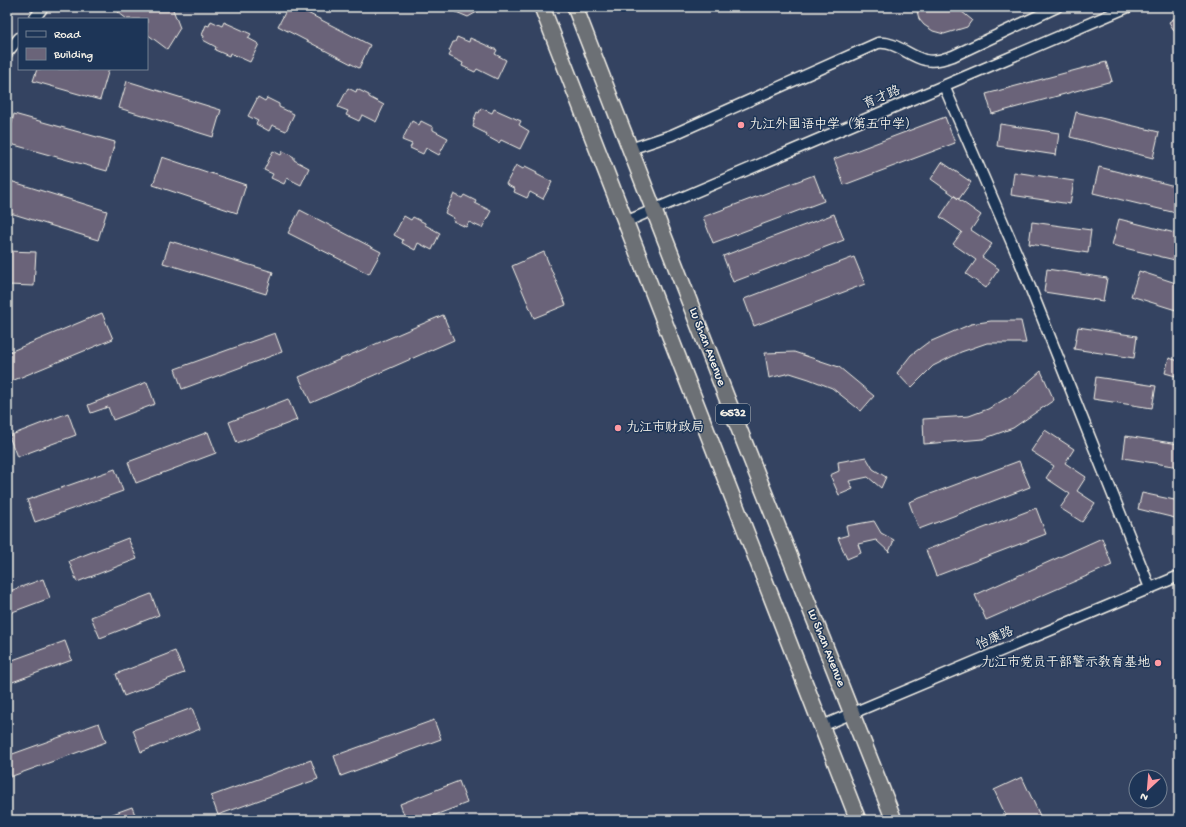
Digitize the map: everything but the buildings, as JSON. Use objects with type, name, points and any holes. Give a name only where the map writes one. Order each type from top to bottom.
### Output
[{"type":"highway","name":"G532","points":[[542,7],[858,820]]},
{"type":"highway","name":"Lu Shan Avenue","points":[[575,7],[653,210],[894,820]]},
{"type":"street","points":[[35,18],[43,7]]},
{"type":"street","points":[[630,149],[672,135],[878,43],[886,42],[926,60],[938,60],[953,56],[1057,7]]},
{"type":"street","name":"育才路","points":[[626,222],[1128,7]]},
{"type":"street","points":[[7,53],[18,39]]},
{"type":"street","points":[[944,86],[1018,257],[1150,588]]},
{"type":"street","name":"怡康路","points":[[822,726],[1179,576]]},
{"type":"place","name":"九江外国语中学（第五中学）","points":[[741,125]]},
{"type":"place","name":"九江市财政局","points":[[618,428]]},
{"type":"place","name":"九江市党员干部警示教育基地","points":[[1158,663]]}]
